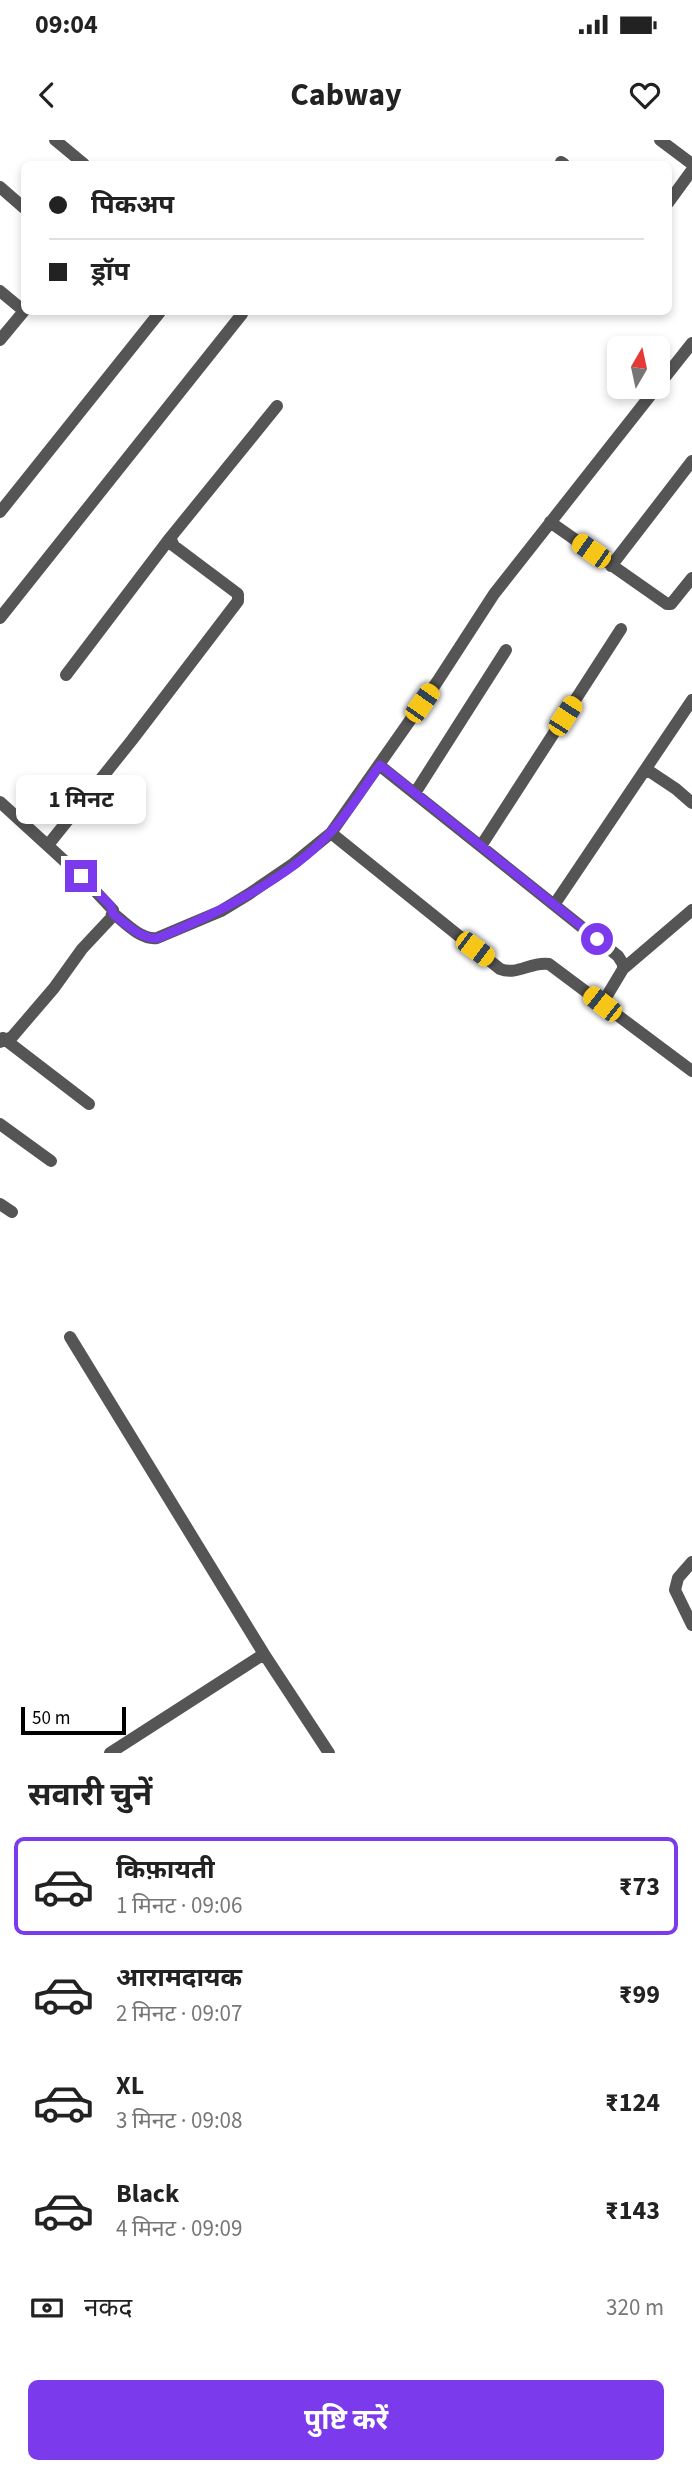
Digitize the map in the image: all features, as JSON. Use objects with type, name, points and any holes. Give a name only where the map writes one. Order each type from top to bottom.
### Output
[{"type":"street","points":[[55,140],[80,161]]},
{"type":"street","points":[[660,140],[692,164]]},
{"type":"street","points":[[672,198],[692,170]]},
{"type":"street","points":[[0,187],[21,205]]},
{"type":"street","points":[[0,291],[21,308]]},
{"type":"street","points":[[0,340],[21,315]]},
{"type":"street","points":[[0,512],[158,315]]},
{"type":"street","points":[[0,618],[241,315]]},
{"type":"street","points":[[670,371],[692,343]]},
{"type":"street","points":[[0,802],[106,901],[113,914],[150,939],[221,911],[249,894],[293,864],[331,833],[380,765],[494,594],[648,399]]},
{"type":"street","points":[[66,675],[170,538],[277,406]]},
{"type":"street","points":[[611,566],[692,461]]},
{"type":"street","points":[[550,522],[667,604],[671,604],[692,578]]},
{"type":"street","points":[[48,845],[238,601],[238,594],[174,546],[170,538]]},
{"type":"street","points":[[481,846],[621,629]]},
{"type":"street","points":[[415,793],[506,650]]},
{"type":"street","points":[[554,905],[692,700]]},
{"type":"street","points":[[380,765],[618,956],[623,969]]},
{"type":"street","points":[[646,769],[692,803]]},
{"type":"street","points":[[331,833],[500,968],[508,972],[542,963],[549,964],[692,1071]]},
{"type":"street","points":[[602,1004],[623,969],[692,910]]},
{"type":"street","points":[[2,1039],[12,1037],[113,914]]},
{"type":"street","points":[[2,1039],[89,1104]]},
{"type":"street","points":[[0,1124],[51,1161]]},
{"type":"street","points":[[0,1204],[12,1212]]},
{"type":"street","points":[[70,1336],[264,1654],[329,1753]]},
{"type":"street","points":[[692,1562],[675,1584],[675,1590],[692,1625]]},
{"type":"street","points":[[110,1753],[264,1654]]},
{"type":"route","points":[[81,876],[111,906],[113,914],[144,936],[150,939],[158,938],[221,911],[319,845],[331,833],[380,765],[597,939]]}]
